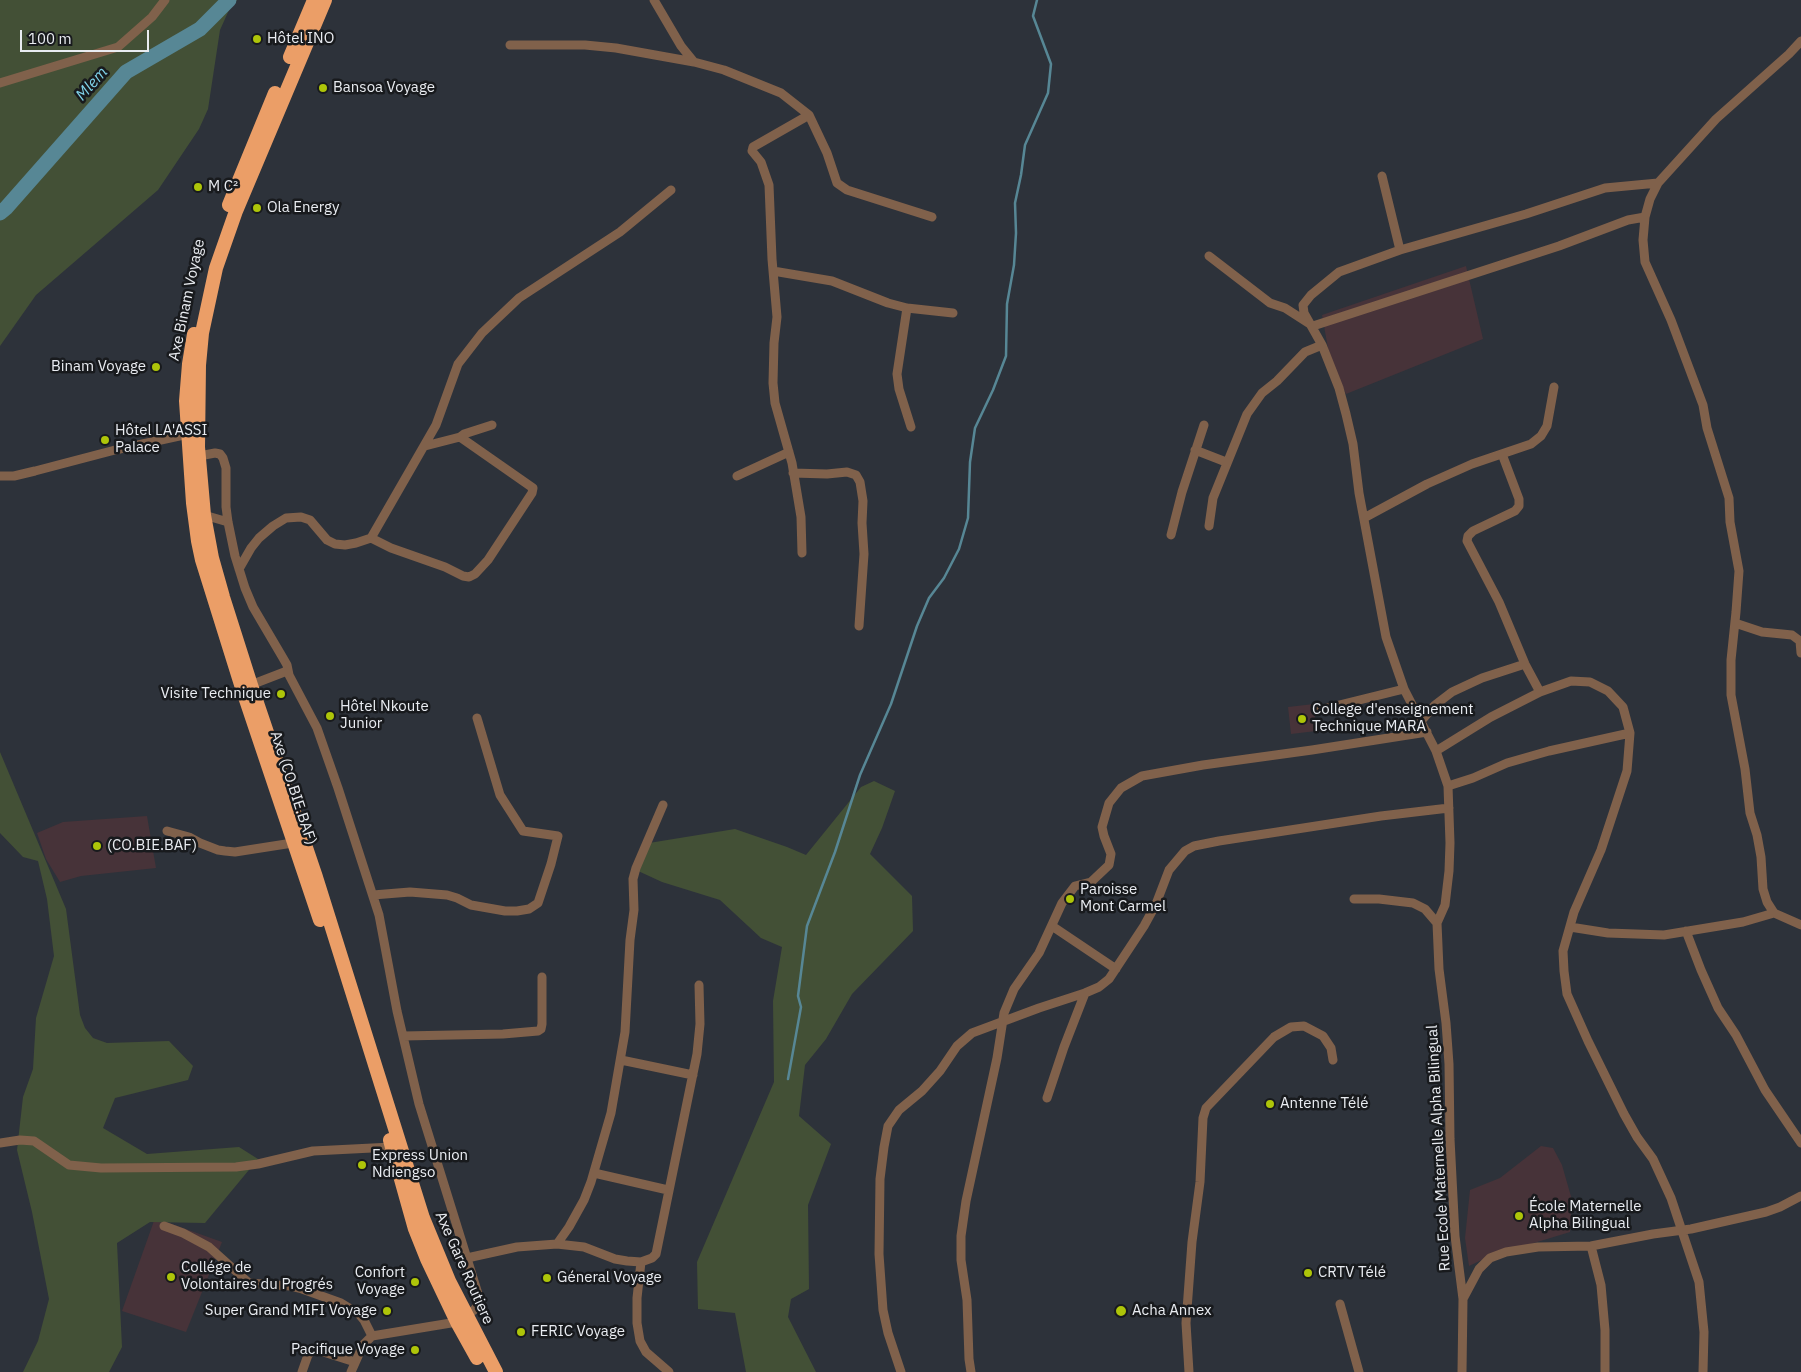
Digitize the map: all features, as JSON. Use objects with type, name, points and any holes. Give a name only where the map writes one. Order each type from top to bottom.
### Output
[{"type":"highway","points":[[289,72],[314,0]]},
{"type":"highway","points":[[289,72],[325,0]]},
{"type":"highway","name":"Axe Binam Voyage","points":[[193,433],[202,333],[216,268],[219,243],[289,72]]},
{"type":"highway","name":"Axe (CO.BIE.BAF)","points":[[193,433],[199,456],[204,515],[212,558],[246,686]]},
{"type":"highway","name":"Axe (CO.BIE.BAF)","points":[[193,433],[193,502],[198,541],[320,905],[396,1146]]},
{"type":"highway","name":"Axe Gare Routiere","points":[[396,1146],[408,1187],[485,1372]]},
{"type":"highway","name":"Axe Gare Routiere","points":[[462,1320],[496,1372]]},
{"type":"street","points":[[0,84],[118,47],[152,18],[165,0]]},
{"type":"street","points":[[654,0],[681,46],[694,62]]},
{"type":"street","points":[[1801,40],[1789,54],[1716,119],[1658,182],[1650,199],[1645,217],[1643,240],[1645,262],[1671,320],[1703,405],[1729,498],[1730,522],[1739,571],[1730,660],[1731,695],[1745,769],[1750,813],[1757,835],[1761,879],[1767,902],[1774,913],[1801,925]]},
{"type":"street","points":[[510,45],[585,45],[608,47],[694,62],[731,73],[781,93],[809,115],[838,183],[847,190],[932,218]]},
{"type":"street","points":[[802,553],[801,517],[789,452],[775,403],[773,383],[774,343],[778,317],[773,271],[769,185],[761,162],[752,151],[753,147],[809,115]]},
{"type":"street","points":[[1382,176],[1400,250]]},
{"type":"street","points":[[1354,899],[1379,899],[1414,903],[1425,908],[1437,923],[1445,905],[1447,890],[1450,843],[1448,786],[1436,751],[1404,689],[1386,636],[1364,518],[1353,444],[1346,414],[1339,388],[1322,345],[1304,313],[1303,305],[1311,295],[1339,272],[1400,250],[1526,214],[1605,188],[1658,182]]},
{"type":"street","points":[[239,569],[259,538],[286,518],[310,520],[327,540],[335,544],[356,544],[371,538],[425,446],[443,409],[458,364],[482,333],[519,298],[620,232],[670,190]]},
{"type":"street","points":[[1313,326],[1559,246],[1628,220],[1645,217]]},
{"type":"street","points":[[1209,256],[1270,303],[1285,308],[1313,326]]},
{"type":"street","points":[[773,271],[832,281],[872,298],[907,308],[953,313]]},
{"type":"street","points":[[907,308],[897,374],[899,389],[911,427]]},
{"type":"street","points":[[1209,526],[1213,498],[1246,414],[1262,393],[1305,352],[1322,345]]},
{"type":"street","points":[[1364,518],[1427,484],[1472,464],[1531,444],[1541,436],[1547,426],[1554,387]]},
{"type":"street","points":[[425,446],[460,437],[492,425]]},
{"type":"street","points":[[1171,535],[1204,425]]},
{"type":"street","points":[[0,476],[14,476],[115,450],[193,433]]},
{"type":"street","points":[[371,538],[391,548],[445,567],[463,576],[475,574],[488,560],[532,493],[533,488],[460,437]]},
{"type":"street","points":[[1195,450],[1226,462]]},
{"type":"street","points":[[737,476],[789,452]]},
{"type":"street","points":[[199,456],[218,453],[224,458],[228,522],[239,569],[253,607],[287,665],[287,672],[317,728],[373,895],[419,1104],[477,1289],[479,1301],[474,1310],[462,1320],[372,1336],[363,1345],[351,1372]]},
{"type":"street","points":[[1502,454],[1519,499],[1519,506],[1515,511],[1473,532],[1468,536],[1467,541],[1499,602],[1525,664],[1540,692]]},
{"type":"street","points":[[793,473],[827,474],[847,472],[856,475],[860,482],[863,501],[864,554],[859,626]]},
{"type":"street","points":[[204,515],[228,522]]},
{"type":"street","points":[[1735,623],[1762,632],[1792,634],[1800,642],[1801,653]]},
{"type":"street","points":[[1421,721],[1452,692],[1482,678],[1525,664]]},
{"type":"street","points":[[246,686],[287,672]]},
{"type":"street","points":[[1436,751],[1491,717],[1540,692],[1571,681],[1590,682],[1608,691],[1623,707],[1630,733],[1627,770],[1601,850],[1574,912],[1563,951],[1564,971],[1567,994],[1588,1041],[1624,1114],[1637,1137],[1653,1159],[1665,1182],[1682,1231],[1699,1282],[1704,1341],[1703,1372]]},
{"type":"street","points":[[1319,710],[1404,689]]},
{"type":"street","points":[[373,895],[410,892],[447,895],[471,906],[505,911],[529,909],[538,903],[558,836],[523,831],[500,795],[477,718]]},
{"type":"street","points":[[971,1372],[968,1300],[961,1260],[961,1236],[966,1201],[1004,1013],[1010,996],[1039,953],[1062,903],[1075,886],[1091,882],[1111,860],[1111,854],[1102,827],[1109,803],[1120,788],[1142,776],[1203,765],[1427,732]]},
{"type":"street","points":[[1448,786],[1473,778],[1507,763],[1549,751],[1630,733]]},
{"type":"street","points":[[557,1244],[577,1215],[594,1173],[611,1113],[625,1032],[630,940],[634,910],[634,873],[663,805]]},
{"type":"street","points":[[901,1372],[888,1333],[883,1310],[879,1254],[880,1179],[884,1147],[888,1126],[900,1110],[922,1091],[940,1071],[958,1046],[972,1033],[1004,1020],[1085,993],[1099,987],[1109,979],[1144,926],[1156,904],[1170,870],[1185,851],[1194,846],[1381,816],[1449,808]]},
{"type":"street","points":[[167,831],[189,837],[218,850],[235,852],[299,842]]},
{"type":"street","points":[[1570,927],[1664,935],[1743,922],[1774,913]]},
{"type":"street","name":"Rue Ecole Maternelle Alpha Bilingual","points":[[1437,923],[1438,969],[1449,1064],[1450,1139],[1455,1236],[1464,1299],[1462,1372]]},
{"type":"street","points":[[1052,926],[1116,969]]},
{"type":"street","points":[[1686,932],[1718,1008],[1736,1035],[1765,1090],[1801,1143]]},
{"type":"street","points":[[404,1036],[503,1034],[538,1031],[541,1029],[542,1024],[542,976]]},
{"type":"street","points":[[467,1258],[517,1247],[557,1244],[584,1247],[615,1259],[642,1262],[656,1254],[693,1075],[700,1024],[699,984]]},
{"type":"street","points":[[1047,1098],[1085,993]]},
{"type":"street","points":[[1189,1372],[1186,1323],[1192,1242],[1200,1182],[1203,1118],[1206,1108],[1274,1037],[1291,1027],[1304,1026],[1323,1036],[1331,1048],[1333,1060]]},
{"type":"street","points":[[620,1060],[693,1075]]},
{"type":"street","points":[[0,1144],[29,1140],[69,1165],[101,1168],[236,1167],[258,1164],[313,1151],[396,1146]]},
{"type":"street","points":[[594,1173],[668,1190]]},
{"type":"street","points":[[1464,1299],[1479,1269],[1490,1258],[1506,1252],[1538,1247],[1591,1246],[1653,1234],[1682,1231],[1766,1212],[1801,1196]]},
{"type":"street","points":[[164,1226],[183,1233],[209,1247],[249,1283],[290,1286],[340,1303],[359,1314],[372,1336]]},
{"type":"street","points":[[1591,1246],[1601,1285],[1605,1330],[1605,1372]]},
{"type":"street","points":[[642,1262],[637,1298],[637,1323],[640,1340],[646,1352],[669,1372]]},
{"type":"street","points":[[1340,1304],[1359,1372]]},
{"type":"street","points":[[302,1372],[308,1355],[314,1350],[355,1362]]},
{"type":"shaded area","points":[[1466,266],[1483,339],[1346,394],[1330,359],[1322,315]]},
{"type":"shaded area","name":"College d'enseignement Technique MARA","points":[[1314,704],[1316,731],[1291,734],[1288,707]]},
{"type":"shaded area","name":"(CO.BIE.BAF)","points":[[147,816],[156,868],[81,876],[60,882],[46,859],[37,833],[63,822]]},
{"type":"shaded area","name":"École Maternelle Alpha Bilingual","points":[[1541,1146],[1553,1148],[1562,1165],[1572,1200],[1570,1232],[1488,1257],[1469,1266],[1465,1238],[1470,1190],[1500,1178]]},
{"type":"shaded area","name":"Collége de Volontaires du Progrés","points":[[155,1218],[222,1242],[186,1332],[122,1311]]},
{"type":"green space","points":[[0,0],[237,0],[229,10],[220,30],[208,109],[199,129],[158,190],[36,295],[0,346]]},
{"type":"green space","points":[[0,752],[66,909],[80,1015],[85,1028],[93,1038],[107,1043],[169,1041],[193,1066],[188,1080],[115,1098],[103,1128],[147,1154],[239,1147],[258,1159],[205,1223],[150,1222],[117,1243],[122,1347],[109,1372],[23,1372],[38,1341],[49,1299],[32,1212],[17,1150],[23,1097],[33,1069],[36,1018],[54,956],[47,899],[38,861],[23,857],[0,833]]},
{"type":"green space","points":[[874,781],[895,791],[882,828],[870,854],[912,896],[913,931],[852,994],[826,1039],[805,1065],[799,1116],[831,1144],[808,1205],[809,1289],[791,1299],[788,1317],[816,1372],[746,1372],[735,1313],[698,1309],[697,1262],[774,1082],[773,1001],[782,947],[761,938],[720,900],[662,882],[636,870],[649,843],[735,829],[806,855],[861,787]]},
{"type":"waterway","name":"Mlem","points":[[0,213],[126,72],[200,29],[229,0]]},
{"type":"waterway","points":[[788,1079],[801,1007],[798,996],[807,926],[835,852],[860,775],[891,704],[917,626],[929,598],[944,578],[959,549],[968,518],[970,462],[975,428],[993,390],[1006,356],[1007,304],[1014,265],[1016,233],[1015,203],[1025,145],[1048,93],[1051,64],[1033,16],[1037,0]]},
{"type":"place","name":"Hôtel INO","points":[[257,39]]},
{"type":"place","name":"Bansoa Voyage","points":[[323,88]]},
{"type":"place","name":"M C²","points":[[198,187]]},
{"type":"place","name":"Ola Energy","points":[[257,208]]},
{"type":"place","name":"Binam Voyage","points":[[156,367]]},
{"type":"place","name":"Hôtel LA'ASSI Palace","points":[[105,440]]},
{"type":"place","name":"Visite Technique","points":[[281,694]]},
{"type":"place","name":"Hôtel Nkoute Junior","points":[[330,716]]},
{"type":"place","name":"College d'enseignement Technique MARA","points":[[1302,719]]},
{"type":"place","name":"(CO.BIE.BAF)","points":[[97,846]]},
{"type":"place","name":"Paroisse Mont Carmel","points":[[1070,899]]},
{"type":"place","name":"Antenne Télé","points":[[1270,1104]]},
{"type":"place","name":"Express Union Ndiengso","points":[[362,1165]]},
{"type":"place","name":"École Maternelle Alpha Bilingual","points":[[1519,1216]]},
{"type":"place","name":"CRTV Télé","points":[[1308,1273]]},
{"type":"place","name":"Collége de Volontaires du Progrés","points":[[171,1277]]},
{"type":"place","name":"Géneral Voyage","points":[[547,1278]]},
{"type":"place","name":"Confort Voyage","points":[[415,1282]]},
{"type":"place","name":"Super Grand MIFI Voyage","points":[[387,1311]]},
{"type":"place","name":"Acha Annex","points":[[1121,1311]]},
{"type":"place","name":"FERIC Voyage","points":[[521,1332]]},
{"type":"place","name":"Pacifique Voyage","points":[[415,1350]]}]
